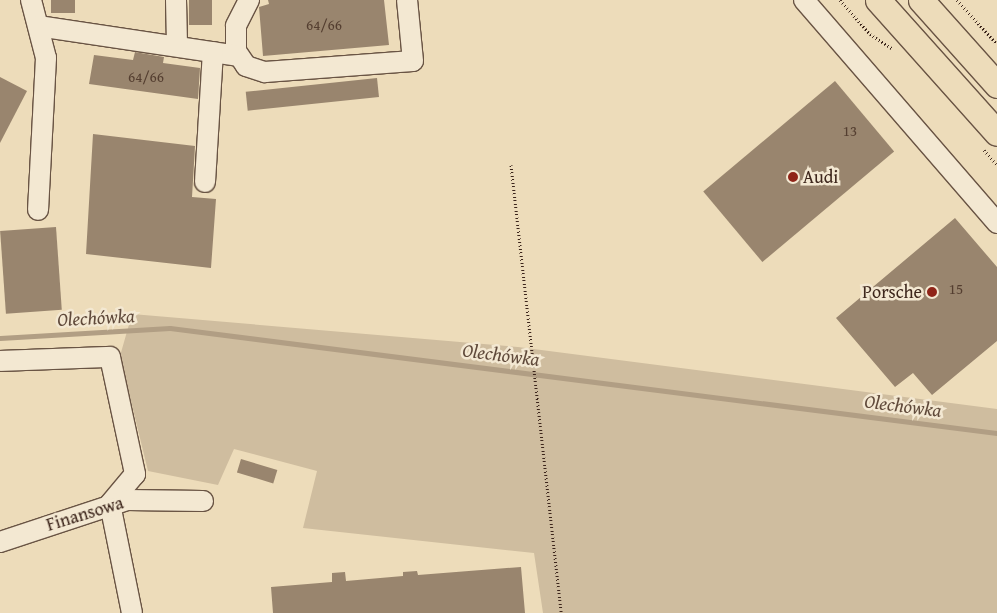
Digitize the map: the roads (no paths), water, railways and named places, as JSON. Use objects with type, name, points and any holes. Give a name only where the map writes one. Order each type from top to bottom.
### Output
[{"type":"main road","points":[[878,0],[988,138]]},
{"type":"main road","points":[[920,0],[997,85]]},
{"type":"street","points":[[31,0],[46,58],[38,210]]},
{"type":"street","points":[[176,0],[177,44]]},
{"type":"street","points":[[249,0],[236,26],[238,56],[246,66],[265,72],[413,60],[407,0]]},
{"type":"street","points":[[804,0],[997,223]]},
{"type":"street","points":[[38,26],[177,44],[238,56]]},
{"type":"street","points":[[205,182],[213,52]]},
{"type":"street","points":[[0,361],[110,357],[135,474],[110,504],[132,613]]},
{"type":"street","name":"Finansowa","points":[[0,542],[110,504],[145,498],[203,501]]},
{"type":"waterway","name":"Olechówka","points":[[0,338],[170,328],[997,433]]},
{"type":"place","name":"Audi","points":[[793,177]]},
{"type":"place","name":"Porsche","points":[[932,292]]}]
